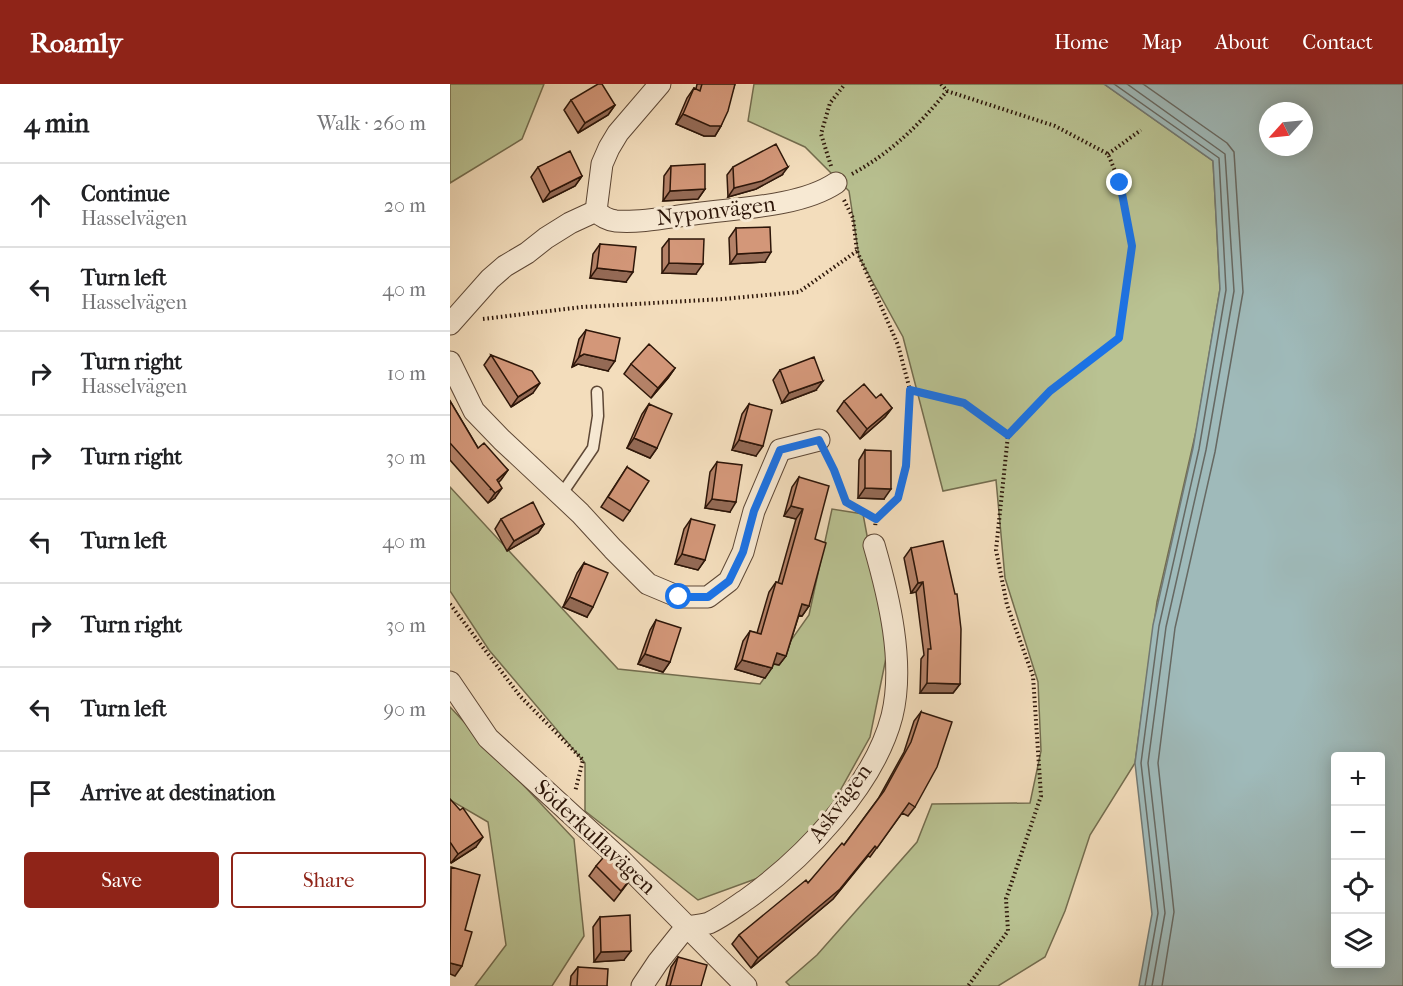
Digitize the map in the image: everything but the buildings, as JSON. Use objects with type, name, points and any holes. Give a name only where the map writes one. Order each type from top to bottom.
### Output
[{"type":"street","points":[[450,324],[490,279],[505,266],[570,223],[596,211],[602,164],[609,148],[618,133],[660,84]]},
{"type":"street","name":"Nyponvägen","points":[[596,211],[604,219],[645,220],[795,200],[823,192],[836,183]]},
{"type":"street","points":[[450,362],[474,411],[502,440],[561,495],[648,584],[679,597],[708,597],[729,581],[743,552],[754,511],[780,450],[819,440]]},
{"type":"street","name":"Askvägen","points":[[686,927],[707,923],[730,911],[789,866],[816,840],[841,809],[861,781],[878,749],[892,716],[897,670],[886,587],[874,545]]},
{"type":"street","name":"Söderkullavägen","points":[[450,682],[488,738],[649,887],[746,986]]},
{"type":"street","points":[[642,986],[686,927]]},
{"type":"lane","points":[[561,495],[593,448],[598,416],[597,392]]},
{"type":"path","points":[[844,84],[830,102],[820,134],[836,183],[853,218],[857,251],[898,345],[910,390],[906,466],[898,498],[876,519],[874,545]]},
{"type":"path","points":[[941,84],[947,91],[1055,126],[1108,154],[1120,183],[1132,246],[1119,338],[1050,391],[1008,435],[996,550],[1007,605],[1033,676],[1041,796],[1006,899],[1008,931],[968,986]]},
{"type":"path","points":[[836,183],[897,145],[926,117],[947,91]]},
{"type":"path","points":[[1108,154],[1141,130]]},
{"type":"path","points":[[464,308],[476,320],[582,307],[690,302],[799,292],[857,251]]},
{"type":"path","points":[[910,390],[964,403],[1008,435]]},
{"type":"path","points":[[819,440],[846,502],[876,519]]},
{"type":"path","points":[[450,604],[520,696],[583,760],[570,813]]},
{"type":"green space","points":[[450,84],[544,84],[522,139],[450,183]]},
{"type":"green space","points":[[754,84],[1104,84],[1213,161],[1220,289],[1197,427],[1157,602],[1135,763],[1090,835],[1065,911],[1045,957],[998,986],[790,986],[786,982],[817,955],[917,842],[932,804],[1030,803],[1041,751],[1038,682],[1005,578],[996,480],[943,491],[903,337],[859,257],[849,191],[805,147],[748,121]]},
{"type":"green space","points":[[450,487],[618,669],[760,684],[809,615],[832,509],[863,514],[888,648],[870,737],[831,807],[769,874],[698,900],[585,811],[585,763],[489,650],[450,591]]},
{"type":"green space","points":[[450,707],[574,839],[584,936],[552,986],[475,986],[506,945],[488,822],[450,800]]},
{"type":"water","points":[[1104,84],[1403,84],[1403,986],[1139,986],[1152,914],[1135,763],[1153,625],[1193,448],[1220,289],[1213,161]]},
{"type":"route","points":[[679,597],[708,597],[729,581],[743,552],[754,511],[780,450],[819,440],[846,502],[876,519],[898,498],[906,466],[910,390],[964,403],[1008,435],[1050,391],[1119,338],[1132,246],[1120,183]]}]
